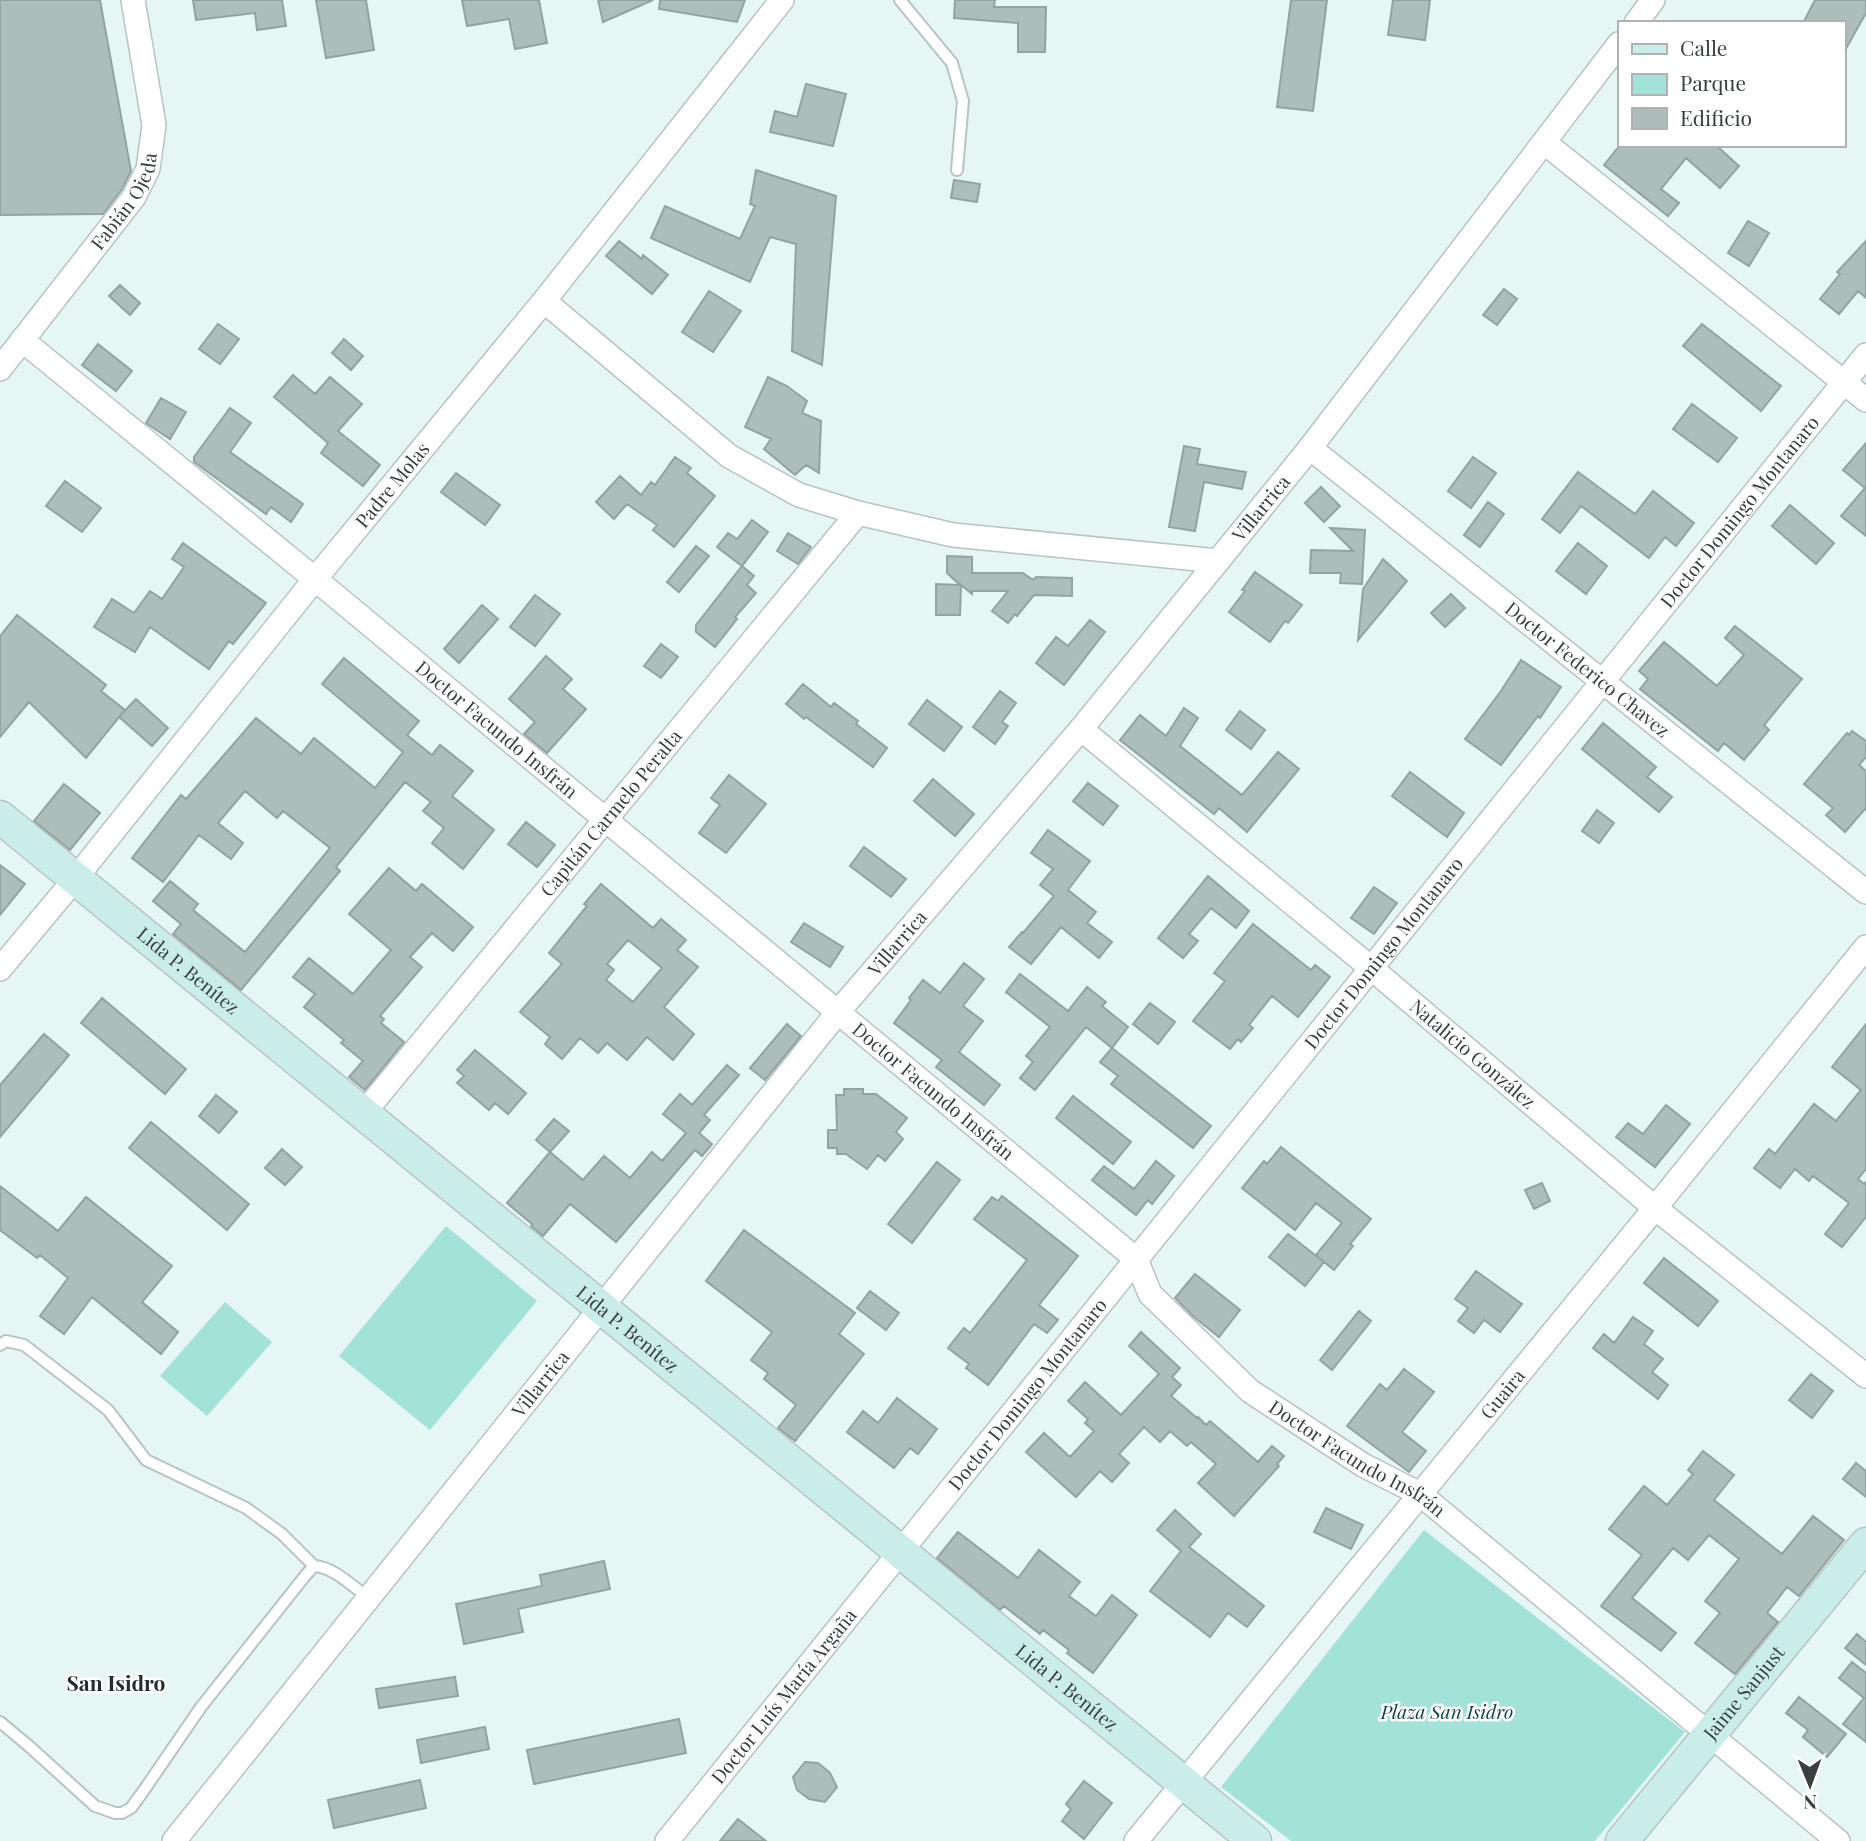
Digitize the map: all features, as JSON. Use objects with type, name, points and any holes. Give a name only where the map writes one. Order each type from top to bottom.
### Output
[{"type":"street","name":"Fabián Ojeda","points":[[0,369],[134,197],[148,169],[154,125],[133,0]]},
{"type":"street","name":"Padre Molas","points":[[0,968],[544,301],[782,0]]},
{"type":"street","points":[[1637,21],[1653,0]]},
{"type":"street","name":"Villarrica","points":[[174,1841],[838,1012],[1081,729],[1310,448],[1618,45]]},
{"type":"street","points":[[1545,143],[1866,400]]},
{"type":"street","points":[[544,301],[729,456],[799,495],[858,513],[953,534],[1218,561]]},
{"type":"street","name":"Doctor Facundo Insfrán","points":[[22,340],[1136,1259],[1150,1294],[1250,1391],[1363,1465],[1420,1494],[1838,1841]]},
{"type":"street","name":"Doctor Domingo Montanaro","points":[[901,1551],[1866,355]]},
{"type":"street","name":"Doctor Federico Chavez","points":[[1310,448],[1866,892]]},
{"type":"street","name":"Capitán Carmelo Peralta","points":[[363,1114],[858,513]]},
{"type":"street","name":"Natalicio González","points":[[1081,729],[1371,968],[1655,1208],[1866,1377]]},
{"type":"street","name":"Lida P. Benítez","points":[[0,817],[1255,1841]]},
{"type":"street","name":"Guaira","points":[[1136,1841],[1866,947]]},
{"type":"street","name":"Jaime Sanjust","points":[[1622,1841],[1866,1544]]},
{"type":"street","name":"Doctor Luís María Argaña","points":[[670,1840],[901,1551]]},
{"type":"lane","points":[[900,0],[952,63],[962,101],[957,170]]},
{"type":"lane","points":[[0,1345],[6,1341],[24,1345],[108,1410],[146,1460],[246,1508],[282,1534],[314,1566],[321,1566],[339,1576],[369,1598]]},
{"type":"lane","points":[[0,1722],[95,1806],[122,1813],[131,1808],[201,1707],[314,1566]]},
{"type":"green space","points":[[446,1226],[537,1301],[430,1430],[339,1356]]},
{"type":"green space","points":[[225,1302],[272,1342],[207,1416],[160,1376]]},
{"type":"green space","name":"Plaza San Isidro","points":[[1424,1530],[1685,1732],[1595,1841],[1291,1841],[1221,1787]]},
{"type":"building","points":[[0,0],[100,0],[131,171],[122,189],[103,214],[0,215]]},
{"type":"building","points":[[193,0],[282,0],[286,26],[257,30],[255,13],[196,20]]},
{"type":"building","points":[[316,0],[366,0],[374,50],[326,58]]},
{"type":"building","points":[[462,0],[539,0],[547,43],[515,49],[509,19],[467,26]]},
{"type":"building","points":[[598,0],[653,0],[603,22]]},
{"type":"building","points":[[660,0],[745,0],[737,22],[659,9]]},
{"type":"building","points":[[955,0],[995,0],[994,7],[1046,7],[1045,52],[1018,52],[1018,23],[954,18]]},
{"type":"building","points":[[1291,0],[1327,0],[1313,111],[1277,107]]},
{"type":"building","points":[[1393,0],[1430,0],[1425,40],[1388,35]]},
{"type":"building","points":[[1815,0],[1866,0],[1866,13],[1845,50],[1845,21],[1804,21]]},
{"type":"building","points":[[806,84],[846,94],[833,146],[770,132],[775,111],[797,117]]},
{"type":"building","points":[[1618,147],[1718,147],[1739,166],[1720,188],[1686,158],[1661,189],[1679,203],[1668,216],[1604,165]]},
{"type":"building","points":[[756,170],[836,196],[822,365],[792,351],[796,244],[770,237],[750,282],[651,238],[665,206],[740,239],[755,206],[750,204]]},
{"type":"building","points":[[954,180],[980,184],[977,202],[951,198]]},
{"type":"building","points":[[1748,221],[1769,233],[1749,266],[1728,253]]},
{"type":"building","points":[[619,241],[642,259],[643,255],[668,275],[652,294],[606,256]]},
{"type":"building","points":[[1866,241],[1866,298],[1858,291],[1839,314],[1820,299],[1840,274],[1837,272]]},
{"type":"building","points":[[120,285],[140,303],[130,315],[109,296]]},
{"type":"building","points":[[1504,289],[1517,299],[1497,325],[1483,315]]},
{"type":"building","points":[[709,291],[741,311],[713,352],[682,332]]},
{"type":"building","points":[[218,324],[239,339],[220,364],[199,349]]},
{"type":"building","points":[[1702,324],[1781,386],[1761,411],[1683,346]]},
{"type":"building","points":[[344,339],[363,356],[351,370],[332,353]]},
{"type":"building","points":[[98,344],[132,371],[116,391],[82,365]]},
{"type":"building","points":[[293,375],[315,394],[330,377],[362,404],[338,431],[380,465],[363,486],[321,453],[328,443],[274,397]]},
{"type":"building","points":[[768,377],[787,386],[807,401],[802,413],[821,421],[819,473],[806,465],[795,475],[764,449],[771,439],[745,427]]},
{"type":"building","points":[[161,398],[186,412],[170,439],[146,423]]},
{"type":"building","points":[[1692,404],[1737,438],[1718,462],[1673,429]]},
{"type":"building","points":[[230,408],[251,423],[230,452],[303,504],[291,522],[271,507],[266,514],[194,462],[194,457]]},
{"type":"building","points":[[1866,443],[1866,536],[1841,516],[1865,488],[1843,470]]},
{"type":"building","points":[[1184,446],[1200,449],[1197,464],[1246,472],[1242,489],[1204,482],[1195,531],[1169,527]]},
{"type":"building","points":[[675,457],[691,468],[687,473],[715,496],[674,547],[653,530],[657,525],[627,504],[614,519],[596,502],[620,476],[641,495],[651,482],[655,485]]},
{"type":"building","points":[[1473,457],[1496,473],[1471,508],[1448,491]]},
{"type":"building","points":[[1578,472],[1635,514],[1653,491],[1694,523],[1676,546],[1665,537],[1649,558],[1581,506],[1560,533],[1542,519]]},
{"type":"building","points":[[456,473],[500,505],[485,525],[441,492]]},
{"type":"building","points":[[65,481],[101,508],[82,532],[46,506]]},
{"type":"building","points":[[1321,487],[1340,506],[1324,522],[1305,503]]},
{"type":"building","points":[[1488,502],[1504,514],[1480,547],[1464,535]]},
{"type":"building","points":[[1790,505],[1834,543],[1816,564],[1772,526]]},
{"type":"building","points":[[752,520],[768,532],[742,566],[717,547],[728,533],[737,539]]},
{"type":"building","points":[[1330,528],[1365,530],[1362,584],[1340,583],[1341,573],[1310,573],[1311,550],[1353,551]]},
{"type":"building","points":[[788,533],[811,547],[798,564],[777,551]]},
{"type":"building","points":[[183,543],[266,603],[233,644],[229,641],[209,669],[150,627],[135,652],[94,627],[112,599],[134,613],[150,591],[162,599],[184,567],[172,559]]},
{"type":"building","points":[[1578,543],[1607,566],[1586,594],[1556,571]]},
{"type":"building","points":[[696,546],[709,556],[679,592],[667,582]]},
{"type":"building","points":[[947,556],[972,557],[972,573],[1023,573],[1033,580],[1036,577],[1072,578],[1072,596],[1034,595],[1008,623],[992,611],[1008,591],[972,591],[972,594],[961,585],[960,615],[936,615],[936,584],[960,585],[947,573]]},
{"type":"building","points":[[1383,559],[1407,581],[1358,640],[1363,589]]},
{"type":"building","points":[[742,566],[754,576],[747,585],[756,593],[735,617],[737,619],[715,647],[696,632],[696,625]]},
{"type":"building","points":[[1255,572],[1302,605],[1288,623],[1285,621],[1270,642],[1229,612]]},
{"type":"building","points":[[1451,594],[1465,608],[1445,627],[1431,613]]},
{"type":"building","points":[[535,595],[560,614],[535,646],[510,627]]},
{"type":"building","points":[[482,605],[498,619],[459,663],[444,649]]},
{"type":"building","points":[[17,615],[106,685],[101,691],[125,710],[86,758],[29,702],[0,737],[0,636]]},
{"type":"building","points":[[1090,620],[1105,632],[1064,685],[1036,663],[1056,637],[1068,646]]},
{"type":"building","points":[[1735,626],[1802,679],[1764,725],[1769,730],[1744,760],[1724,743],[1718,751],[1640,689],[1648,679],[1639,671],[1664,642],[1717,686],[1744,655],[1725,638]]},
{"type":"building","points":[[661,644],[678,657],[661,678],[644,666]]},
{"type":"building","points":[[546,656],[572,679],[563,689],[586,709],[547,753],[524,734],[535,722],[509,699]]},
{"type":"building","points":[[344,658],[419,721],[407,735],[432,755],[440,745],[473,771],[452,796],[494,830],[463,869],[432,843],[444,828],[423,811],[431,802],[405,782],[336,867],[340,871],[241,990],[173,934],[181,924],[153,901],[170,881],[198,904],[193,910],[245,952],[330,848],[283,811],[277,818],[245,791],[218,823],[243,843],[231,859],[199,835],[163,882],[132,858],[181,795],[186,799],[256,718],[301,754],[314,738],[375,788],[403,752],[322,684]]},
{"type":"building","points":[[1521,660],[1561,687],[1540,718],[1538,716],[1501,765],[1465,739]]},
{"type":"building","points":[[803,684],[831,707],[834,703],[858,721],[856,724],[887,748],[873,767],[786,704]]},
{"type":"building","points":[[1000,691],[1016,703],[1002,722],[1008,726],[995,744],[973,727]]},
{"type":"building","points":[[136,699],[168,728],[152,746],[119,717]]},
{"type":"building","points":[[927,700],[962,727],[944,751],[909,724]]},
{"type":"building","points":[[1184,708],[1198,718],[1180,746],[1242,795],[1278,752],[1299,769],[1247,832],[1219,808],[1214,814],[1120,740],[1140,715],[1166,736]]},
{"type":"building","points":[[1240,711],[1265,730],[1251,749],[1226,730]]},
{"type":"building","points":[[1603,723],[1656,767],[1647,777],[1672,797],[1659,812],[1582,749]]},
{"type":"building","points":[[1852,731],[1866,741],[1866,757],[1859,765],[1866,771],[1866,808],[1845,832],[1826,815],[1833,808],[1804,784],[1847,733],[1849,735]]},
{"type":"building","points":[[1410,772],[1464,813],[1447,837],[1392,796]]},
{"type":"building","points":[[729,775],[766,804],[726,853],[699,833],[720,805],[711,798]]},
{"type":"building","points":[[933,779],[974,814],[955,836],[914,801]]},
{"type":"building","points":[[1088,783],[1118,806],[1103,825],[1073,801]]},
{"type":"building","points":[[64,784],[100,813],[70,850],[34,821]]},
{"type":"building","points":[[1597,810],[1614,823],[1599,843],[1582,831]]},
{"type":"building","points":[[526,822],[555,845],[537,867],[508,844]]},
{"type":"building","points":[[1048,830],[1090,861],[1068,890],[1096,912],[1087,923],[1112,942],[1099,958],[1061,927],[1031,964],[1009,947],[1054,896],[1040,885],[1053,869],[1031,853]]},
{"type":"building","points":[[864,847],[906,879],[891,897],[850,866]]},
{"type":"building","points":[[0,865],[25,884],[0,915]]},
{"type":"building","points":[[389,868],[416,891],[422,884],[473,927],[453,951],[432,933],[410,957],[422,967],[380,1016],[384,1019],[381,1023],[404,1042],[365,1090],[349,1077],[363,1061],[341,1043],[344,1040],[304,1007],[315,994],[293,977],[309,958],[353,994],[391,950],[349,914]]},
{"type":"building","points":[[1208,876],[1249,911],[1236,928],[1211,908],[1189,934],[1198,941],[1183,958],[1158,938]]},
{"type":"building","points":[[601,884],[653,928],[661,919],[686,940],[677,950],[698,967],[664,1007],[694,1034],[673,1060],[647,1037],[627,1060],[607,1043],[598,1053],[580,1038],[562,1059],[545,1044],[550,1037],[520,1012],[562,964],[549,953],[587,906],[584,904]],"holes":[[[628,940],[662,968],[633,1002],[606,980],[614,970],[607,964]]]},
{"type":"building","points":[[1374,887],[1397,903],[1374,934],[1351,918]]},
{"type":"building","points":[[804,923],[843,947],[830,967],[791,942]]},
{"type":"building","points":[[1253,924],[1311,970],[1315,965],[1330,977],[1298,1017],[1272,996],[1249,1025],[1253,1028],[1241,1042],[1238,1039],[1230,1049],[1193,1021],[1225,981],[1214,973]]},
{"type":"building","points":[[964,963],[984,979],[963,1006],[983,1021],[959,1052],[1000,1085],[984,1105],[936,1067],[942,1060],[894,1023],[923,980],[940,993]]},
{"type":"building","points":[[1020,974],[1068,1011],[1087,987],[1106,1002],[1102,1006],[1128,1027],[1112,1048],[1086,1027],[1035,1090],[1020,1078],[1033,1062],[1026,1056],[1050,1027],[1006,992]]},
{"type":"building","points":[[102,998],[186,1069],[165,1094],[81,1023]]},
{"type":"building","points":[[1150,1003],[1175,1022],[1158,1044],[1133,1024]]},
{"type":"building","points":[[787,1024],[801,1036],[765,1080],[750,1068]]},
{"type":"building","points":[[1866,1024],[1866,1169],[1858,1179],[1864,1184],[1866,1182],[1866,1217],[1842,1247],[1825,1234],[1849,1203],[1813,1176],[1809,1181],[1795,1169],[1780,1188],[1754,1168],[1769,1149],[1775,1154],[1814,1104],[1836,1121],[1861,1090],[1832,1067]]},
{"type":"building","points":[[44,1034],[69,1055],[0,1137],[0,1085]]},
{"type":"building","points":[[1112,1048],[1211,1126],[1193,1148],[1111,1084],[1118,1076],[1100,1062]]},
{"type":"building","points":[[475,1050],[526,1093],[508,1114],[495,1103],[489,1110],[457,1083],[464,1076],[457,1070]]},
{"type":"building","points":[[727,1065],[739,1075],[704,1115],[710,1120],[699,1133],[712,1144],[702,1156],[695,1150],[616,1242],[570,1204],[543,1236],[507,1203],[550,1152],[583,1180],[604,1156],[630,1178],[652,1152],[662,1161],[686,1133],[663,1114],[680,1094],[692,1105]]},
{"type":"building","points":[[844,1089],[863,1089],[863,1094],[876,1094],[907,1118],[896,1132],[903,1139],[885,1161],[878,1155],[867,1169],[846,1154],[837,1154],[837,1148],[828,1148],[828,1130],[837,1130],[836,1095],[844,1095]]},
{"type":"building","points":[[216,1095],[237,1112],[219,1133],[199,1116]]},
{"type":"building","points":[[1073,1096],[1131,1142],[1113,1164],[1056,1118]]},
{"type":"building","points":[[1666,1105],[1690,1124],[1655,1167],[1616,1137],[1628,1123],[1643,1134]]},
{"type":"building","points":[[554,1119],[569,1131],[550,1152],[536,1140]]},
{"type":"building","points":[[151,1122],[249,1204],[227,1230],[129,1148]]},
{"type":"building","points":[[1281,1147],[1371,1219],[1350,1244],[1353,1246],[1334,1270],[1316,1255],[1342,1223],[1316,1203],[1295,1230],[1242,1188],[1264,1161],[1267,1164]]},
{"type":"building","points":[[282,1149],[302,1167],[285,1185],[265,1168]]},
{"type":"building","points":[[1156,1161],[1174,1176],[1152,1204],[1148,1200],[1136,1215],[1092,1180],[1104,1166],[1134,1189]]},
{"type":"building","points":[[937,1162],[960,1180],[912,1243],[888,1224]]},
{"type":"building","points":[[1542,1183],[1550,1201],[1534,1209],[1525,1190]]},
{"type":"building","points":[[0,1186],[58,1231],[86,1197],[172,1266],[142,1302],[178,1332],[161,1354],[92,1297],[64,1334],[40,1316],[68,1278],[40,1255],[37,1258],[0,1230]]},
{"type":"building","points":[[1002,1196],[1078,1256],[1039,1305],[1058,1320],[1047,1333],[1034,1324],[988,1385],[966,1368],[969,1364],[948,1348],[964,1328],[970,1333],[1027,1260],[974,1219],[992,1197],[998,1201]]},
{"type":"building","points":[[744,1230],[855,1313],[839,1334],[864,1354],[795,1441],[778,1428],[796,1405],[764,1379],[768,1373],[751,1360],[772,1332],[706,1281]]},
{"type":"building","points":[[1288,1234],[1324,1262],[1305,1286],[1269,1257]]},
{"type":"building","points":[[1664,1258],[1718,1301],[1698,1326],[1644,1283]]},
{"type":"building","points":[[1476,1271],[1522,1304],[1500,1332],[1484,1320],[1474,1333],[1458,1321],[1468,1308],[1455,1299]]},
{"type":"building","points":[[1195,1274],[1240,1310],[1219,1337],[1175,1298]]},
{"type":"building","points":[[870,1291],[899,1313],[886,1330],[857,1308]]},
{"type":"building","points":[[1359,1311],[1371,1321],[1332,1370],[1320,1360]]},
{"type":"building","points":[[1633,1317],[1653,1331],[1644,1344],[1663,1359],[1652,1372],[1668,1385],[1658,1399],[1593,1348],[1604,1334],[1614,1343]]},
{"type":"building","points":[[1141,1332],[1180,1368],[1172,1377],[1181,1385],[1171,1396],[1206,1425],[1210,1421],[1258,1462],[1272,1446],[1284,1456],[1277,1464],[1279,1466],[1234,1516],[1198,1483],[1216,1464],[1191,1442],[1187,1446],[1170,1431],[1160,1442],[1144,1427],[1119,1454],[1129,1463],[1112,1482],[1100,1471],[1076,1497],[1026,1452],[1044,1433],[1070,1457],[1094,1431],[1085,1423],[1088,1419],[1068,1401],[1085,1382],[1121,1415],[1159,1374],[1129,1346]]},
{"type":"building","points":[[1404,1369],[1434,1392],[1402,1432],[1426,1451],[1409,1472],[1347,1426],[1380,1384],[1387,1390]]},
{"type":"building","points":[[1811,1374],[1833,1391],[1812,1418],[1789,1400]]},
{"type":"building","points":[[897,1398],[937,1429],[918,1454],[910,1448],[894,1468],[847,1432],[863,1411],[878,1423]]},
{"type":"building","points":[[1703,1451],[1734,1475],[1714,1500],[1782,1554],[1813,1516],[1844,1540],[1799,1596],[1787,1587],[1767,1613],[1778,1622],[1735,1674],[1695,1643],[1720,1613],[1705,1601],[1739,1559],[1709,1535],[1688,1560],[1673,1548],[1632,1598],[1676,1633],[1661,1651],[1601,1606],[1642,1555],[1609,1529],[1644,1486],[1667,1505],[1693,1474],[1688,1470]]},
{"type":"building","points":[[1856,1463],[1866,1471],[1866,1497],[1843,1479]]},
{"type":"building","points":[[1326,1508],[1363,1525],[1351,1549],[1314,1532]]},
{"type":"building","points":[[1175,1510],[1201,1534],[1189,1547],[1264,1606],[1247,1627],[1228,1613],[1210,1637],[1150,1591],[1181,1551],[1157,1530]]},
{"type":"building","points":[[958,1532],[1018,1578],[1039,1550],[1080,1582],[1069,1596],[1096,1616],[1112,1595],[1137,1615],[1093,1673],[1043,1630],[1040,1634],[1004,1606],[1000,1610],[937,1558]]},
{"type":"building","points":[[604,1561],[610,1589],[518,1609],[523,1632],[464,1644],[456,1604],[542,1586],[540,1575]]},
{"type":"building","points":[[1857,1634],[1866,1642],[1866,1665],[1845,1648]]},
{"type":"building","points":[[1852,1662],[1866,1673],[1866,1742],[1843,1724],[1864,1698],[1839,1678]]},
{"type":"building","points":[[455,1677],[458,1696],[379,1708],[376,1689]]},
{"type":"building","points":[[1799,1697],[1846,1734],[1827,1757],[1803,1737],[1808,1730],[1786,1713]]},
{"type":"building","points":[[679,1719],[686,1753],[534,1784],[527,1750]]},
{"type":"building","points":[[485,1727],[489,1749],[421,1763],[417,1740]]},
{"type":"building","points":[[805,1762],[818,1763],[830,1773],[837,1787],[825,1802],[809,1799],[797,1790],[793,1777]]},
{"type":"building","points":[[420,1780],[426,1808],[334,1828],[328,1800]]},
{"type":"building","points":[[1084,1781],[1112,1803],[1084,1839],[1062,1821],[1071,1809],[1066,1804]]},
{"type":"building","points":[[738,1819],[766,1841],[720,1841]]},
{"type":"district","name":"San Isidro","points":[[116,1684]]}]
